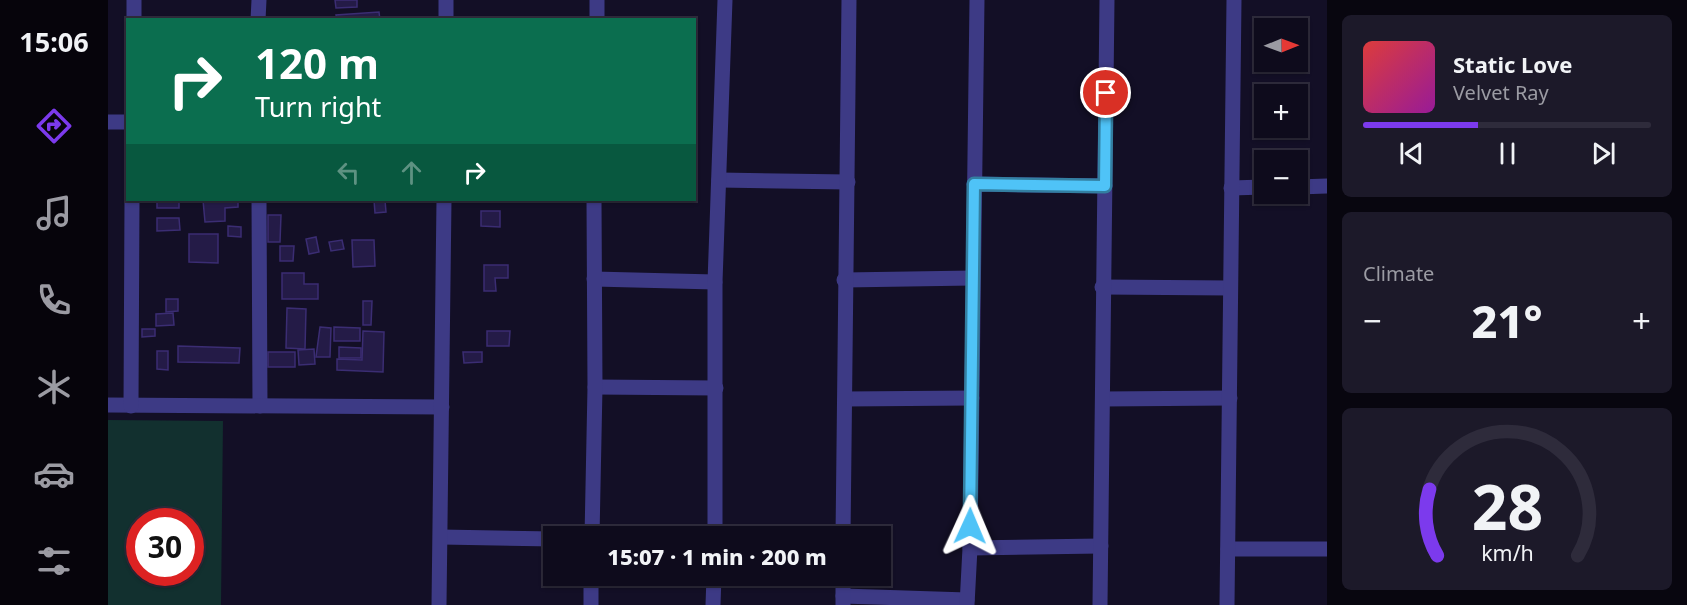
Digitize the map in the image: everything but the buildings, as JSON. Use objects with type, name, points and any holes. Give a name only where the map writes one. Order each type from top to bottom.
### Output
[{"type":"street","points":[[134,0],[134,18]]},
{"type":"street","points":[[258,18],[259,0]]},
{"type":"street","points":[[446,0],[446,18]]},
{"type":"street","points":[[597,0],[597,18]]},
{"type":"street","points":[[715,526],[716,282],[724,0]]},
{"type":"street","points":[[843,526],[844,280],[848,182],[849,0]]},
{"type":"street","points":[[843,601],[967,602],[970,548],[976,0]]},
{"type":"street","points":[[1100,605],[1107,0]]},
{"type":"street","points":[[1227,605],[1234,0]]},
{"type":"street","points":[[108,122],[126,122]]},
{"type":"street","points":[[719,180],[848,182]]},
{"type":"street","points":[[974,184],[1105,186]]},
{"type":"street","points":[[1308,187],[1327,186]]},
{"type":"street","points":[[1231,188],[1254,187]]},
{"type":"street","points":[[131,406],[132,201]]},
{"type":"street","points":[[259,201],[260,406]]},
{"type":"street","points":[[439,605],[444,201]]},
{"type":"street","points":[[592,526],[595,387],[594,201]]},
{"type":"street","points":[[844,280],[973,278]]},
{"type":"street","points":[[594,279],[716,282]]},
{"type":"street","points":[[1102,287],[1230,288]]},
{"type":"street","points":[[595,387],[716,388]]},
{"type":"street","points":[[845,399],[972,398]]},
{"type":"street","points":[[1102,399],[1230,398]]},
{"type":"street","points":[[108,405],[442,407]]},
{"type":"street","points":[[441,537],[543,538]]},
{"type":"street","points":[[970,548],[1101,546]]},
{"type":"street","points":[[1228,549],[1327,549]]},
{"type":"street","points":[[591,586],[591,605]]},
{"type":"street","points":[[713,605],[714,586]]},
{"type":"green space","points":[[108,420],[223,421],[221,605],[108,605]]},
{"type":"route","points":[[970,526],[974,184],[1105,186],[1106,93]]}]
